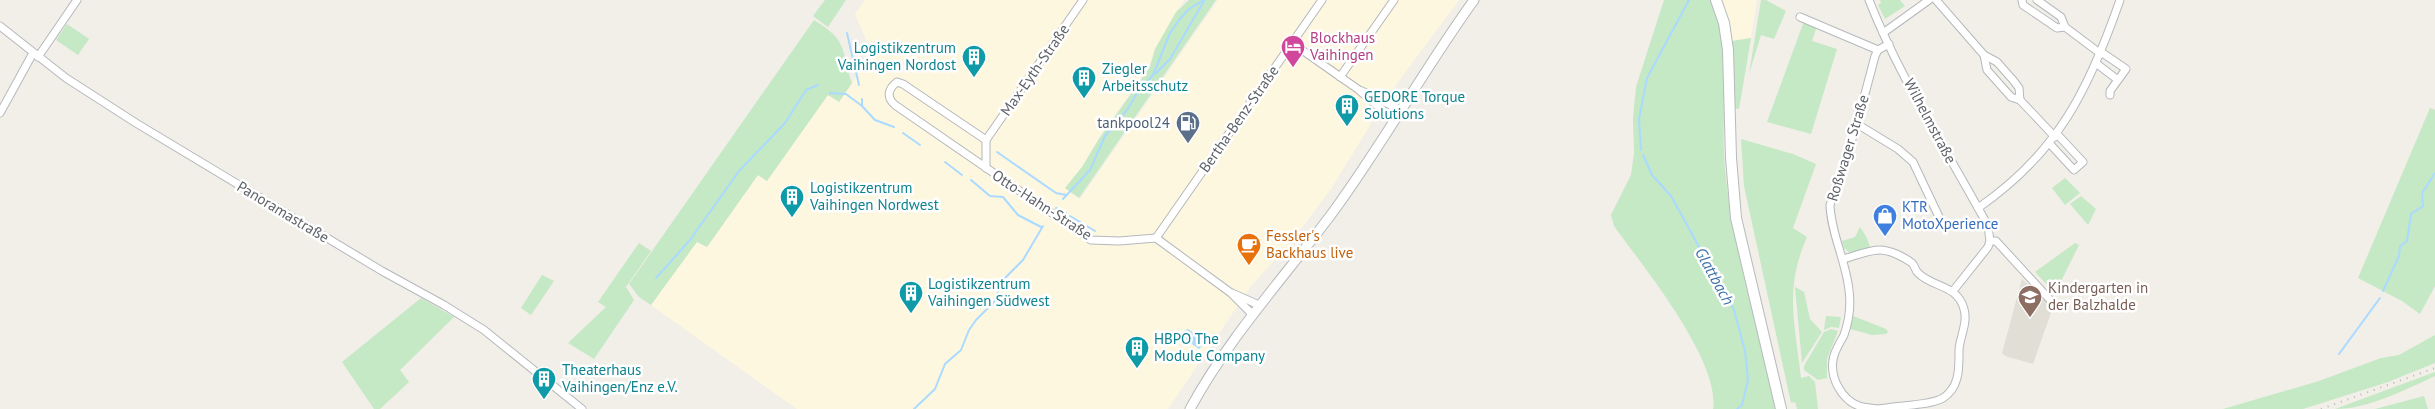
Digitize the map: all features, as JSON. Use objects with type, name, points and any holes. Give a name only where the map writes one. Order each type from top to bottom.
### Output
[{"type":"main road","points":[[1716,0],[1724,24],[1728,50],[1731,158],[1736,218],[1781,409]]},
{"type":"street","points":[[0,113],[35,55],[77,0]]},
{"type":"street","name":"Max-Eyth-Straße","points":[[986,140],[1083,0]]},
{"type":"street","name":"Bertha-Benz-Straße","points":[[1156,238],[1322,0]]},
{"type":"street","points":[[1340,76],[1394,0]]},
{"type":"street","points":[[1190,409],[1220,358],[1259,304],[1334,211],[1474,0]]},
{"type":"street","name":"Wilhelmstraße","points":[[1869,0],[1889,44],[1988,226],[1990,241]]},
{"type":"street","points":[[1883,32],[1929,0]]},
{"type":"street","points":[[1936,0],[1984,55],[1996,62],[2013,80],[2019,88],[2020,100]]},
{"type":"street","points":[[2022,0],[2023,5],[2056,28],[2065,27]]},
{"type":"street","points":[[2037,0],[2061,18],[2065,27],[2126,70],[2110,91],[2110,95]]},
{"type":"street","points":[[1978,208],[2014,180],[2050,144],[2077,104],[2097,64],[2120,0]]},
{"type":"street","points":[[1800,17],[1878,50],[1889,44]]},
{"type":"street","name":"Panoramastraße","points":[[0,26],[66,78],[195,159],[382,271],[444,304],[477,325],[582,409]]},
{"type":"street","points":[[1292,43],[1359,90],[1394,120]]},
{"type":"street","name":"Roßwager Straße","points":[[1878,50],[1857,124],[1830,205],[1831,219],[1843,259],[1849,290],[1849,314],[1846,330],[1833,360],[1834,375],[1842,392],[1860,406],[1878,409],[1898,405],[1922,406],[1941,399],[1949,393],[1957,379],[1961,339],[1966,316],[1961,300],[1953,291]]},
{"type":"street","points":[[1984,55],[1987,70],[2011,98],[2020,100],[2083,162],[2074,170],[2050,144]]},
{"type":"street","points":[[2097,64],[2118,80]]},
{"type":"street","name":"Otto-Hahn-Straße","points":[[986,168],[986,140],[903,84],[897,82],[891,87],[888,92],[890,100],[895,105],[986,168],[1091,240],[1118,241],[1156,238]]},
{"type":"street","points":[[1359,90],[1401,110]]},
{"type":"street","points":[[1857,124],[1898,149],[1913,162],[1940,219],[1940,225]]},
{"type":"street","points":[[1156,238],[1231,293],[1252,314]]},
{"type":"street","points":[[1843,259],[1872,251],[1888,251],[1911,263],[1918,273],[1953,291],[1984,253],[1990,241],[1996,241],[2053,303]]},
{"type":"street","points":[[1231,293],[1259,304]]},
{"type":"shaded area","points":[[865,0],[1184,0],[1155,49],[1149,67],[1098,139],[1082,167],[1065,188],[1080,199],[1218,0],[1459,0],[1387,97],[1333,186],[1292,241],[1251,286],[1168,409],[797,409],[651,305],[697,241],[707,247],[758,175],[767,181],[828,94],[839,102],[872,54],[855,14]]},
{"type":"shaded area","points":[[1720,0],[1757,0],[1751,38],[1732,41]]},
{"type":"shaded area","name":"Kindergarten in der Balzhalde","points":[[2022,279],[2053,307],[2033,364],[2005,356],[2002,353]]},
{"type":"green space","points":[[825,0],[846,0],[828,27],[813,16]]},
{"type":"green space","points":[[1189,0],[1216,0],[1079,198],[1065,188],[1082,167],[1099,139],[1150,67],[1155,49],[1176,12]]},
{"type":"green space","points":[[1664,0],[1712,0],[1718,21],[1724,63],[1724,148],[1729,199],[1740,259],[1777,409],[1713,409],[1712,389],[1705,366],[1693,340],[1660,288],[1614,226],[1611,215],[1631,175],[1634,153],[1633,118],[1636,87]]},
{"type":"green space","points":[[1761,0],[1766,0],[1786,11],[1774,39],[1761,35],[1749,74]]},
{"type":"green space","points":[[1880,0],[1900,0],[1905,6],[1885,19],[1878,5],[1881,3]]},
{"type":"green space","points":[[814,20],[833,34],[842,46],[852,83],[839,102],[828,95],[767,181],[758,175],[707,247],[697,242],[651,305],[639,297],[629,284]]},
{"type":"green space","points":[[1804,21],[1817,26],[1812,41],[1837,49],[1811,134],[1767,122]]},
{"type":"green space","points":[[67,24],[89,39],[78,55],[56,40]]},
{"type":"green space","points":[[1751,38],[1739,109],[1733,108],[1732,41]]},
{"type":"green space","points":[[2430,108],[2435,110],[2435,286],[2420,314],[2402,301],[2358,278]]},
{"type":"green space","points":[[1741,139],[1793,154],[1816,164],[1793,228],[1807,237],[1796,273],[1793,307],[1801,378],[1809,376],[1815,382],[1818,409],[1797,409],[1795,402],[1791,403],[1744,186]]},
{"type":"green space","points":[[2065,178],[2080,193],[2065,205],[2052,188]]},
{"type":"green space","points":[[2081,196],[2096,209],[2088,225],[2070,204]]},
{"type":"green space","points":[[1860,227],[1870,247],[1850,253],[1844,248],[1842,241],[1855,237]]},
{"type":"green space","points":[[639,243],[651,251],[626,287],[634,300],[594,359],[568,343],[606,307],[598,302]]},
{"type":"green space","points":[[2075,243],[2079,245],[2055,293],[2035,272]]},
{"type":"green space","points":[[542,275],[554,281],[531,315],[521,308]]},
{"type":"green space","points":[[1795,287],[1804,292],[1810,319],[1822,332],[1802,363]]},
{"type":"green space","points":[[421,298],[454,317],[400,370],[409,382],[380,409],[374,409],[342,362]]},
{"type":"green space","points":[[1826,316],[1841,317],[1839,328],[1831,327],[1824,330]]},
{"type":"green space","points":[[1853,316],[1886,329],[1888,332],[1886,334],[1872,335],[1850,329]]},
{"type":"green space","points":[[1831,329],[1838,331],[1827,359],[1827,378],[1818,380],[1804,370],[1804,366],[1824,332]]},
{"type":"green space","points":[[2435,335],[2435,363],[2388,382],[2303,409],[2223,409],[2319,381],[2381,358],[2399,355]]},
{"type":"green space","points":[[2435,372],[2435,376],[2386,398],[2360,406],[2335,409]]},
{"type":"green space","points":[[2424,396],[2428,409],[2375,409]]},
{"type":"water","points":[[1188,329],[1203,339],[1205,343],[1199,349],[1182,337],[1182,332]]},
{"type":"waterway","points":[[1063,199],[1090,170],[1105,136],[1153,75],[1170,33],[1179,20],[1189,9],[1204,0]]},
{"type":"waterway","name":"Glattbach","points":[[1641,150],[1639,119],[1647,78],[1689,0]]},
{"type":"waterway","points":[[1155,74],[1170,59],[1204,1]]},
{"type":"waterway","points":[[847,33],[859,85]]},
{"type":"waterway","points":[[656,278],[690,240],[739,171],[785,123],[806,90],[818,85]]},
{"type":"waterway","points":[[830,93],[846,94],[862,106],[875,120],[894,127]]},
{"type":"waterway","points":[[862,99],[862,106]]},
{"type":"waterway","points":[[903,133],[920,145]]},
{"type":"waterway","points":[[997,152],[1056,193],[1066,195]]},
{"type":"waterway","name":"Glattbach","points":[[1643,155],[1652,175],[1671,196],[1734,310],[1745,351],[1748,380],[1742,405],[1737,409]]},
{"type":"waterway","points":[[945,162],[962,175]]},
{"type":"waterway","points":[[2383,291],[2399,256],[2400,246],[2407,241],[2411,214],[2423,206],[2422,193],[2435,173]]},
{"type":"waterway","points":[[971,180],[990,196],[1003,197],[1018,215],[1041,227]]},
{"type":"waterway","points":[[1056,208],[1066,213]]},
{"type":"waterway","points":[[1070,216],[1095,231]]},
{"type":"waterway","points":[[914,409],[935,389],[945,364],[961,350],[969,330],[995,301],[1001,282],[1023,260],[1043,226]]},
{"type":"waterway","points":[[2339,354],[2380,298]]},
{"type":"railway","points":[[2321,409],[2435,368]]},
{"type":"place","name":"Blockhaus Vaihingen","points":[[1293,68]]},
{"type":"place","name":"Logistikzentrum Vaihingen Nordost","points":[[974,78]]},
{"type":"place","name":"Ziegler Arbeitsschutz","points":[[1084,99]]},
{"type":"place","name":"GEDORE Torque Solutions","points":[[1347,127]]},
{"type":"place","name":"tankpool24","points":[[1188,144]]},
{"type":"place","name":"Logistikzentrum Vaihingen Nordwest","points":[[792,218]]},
{"type":"place","name":"KTR MotoXperience","points":[[1885,237]]},
{"type":"place","name":"Fessler's Backhaus live","points":[[1249,266]]},
{"type":"place","name":"Logistikzentrum Vaihingen Südwest","points":[[911,314]]},
{"type":"place","name":"Kindergarten in der Balzhalde","points":[[2030,318]]},
{"type":"place","name":"HBPO The Module Company","points":[[1137,369]]},
{"type":"place","name":"Theaterhaus Vaihingen/Enz e.V.","points":[[544,400]]}]
